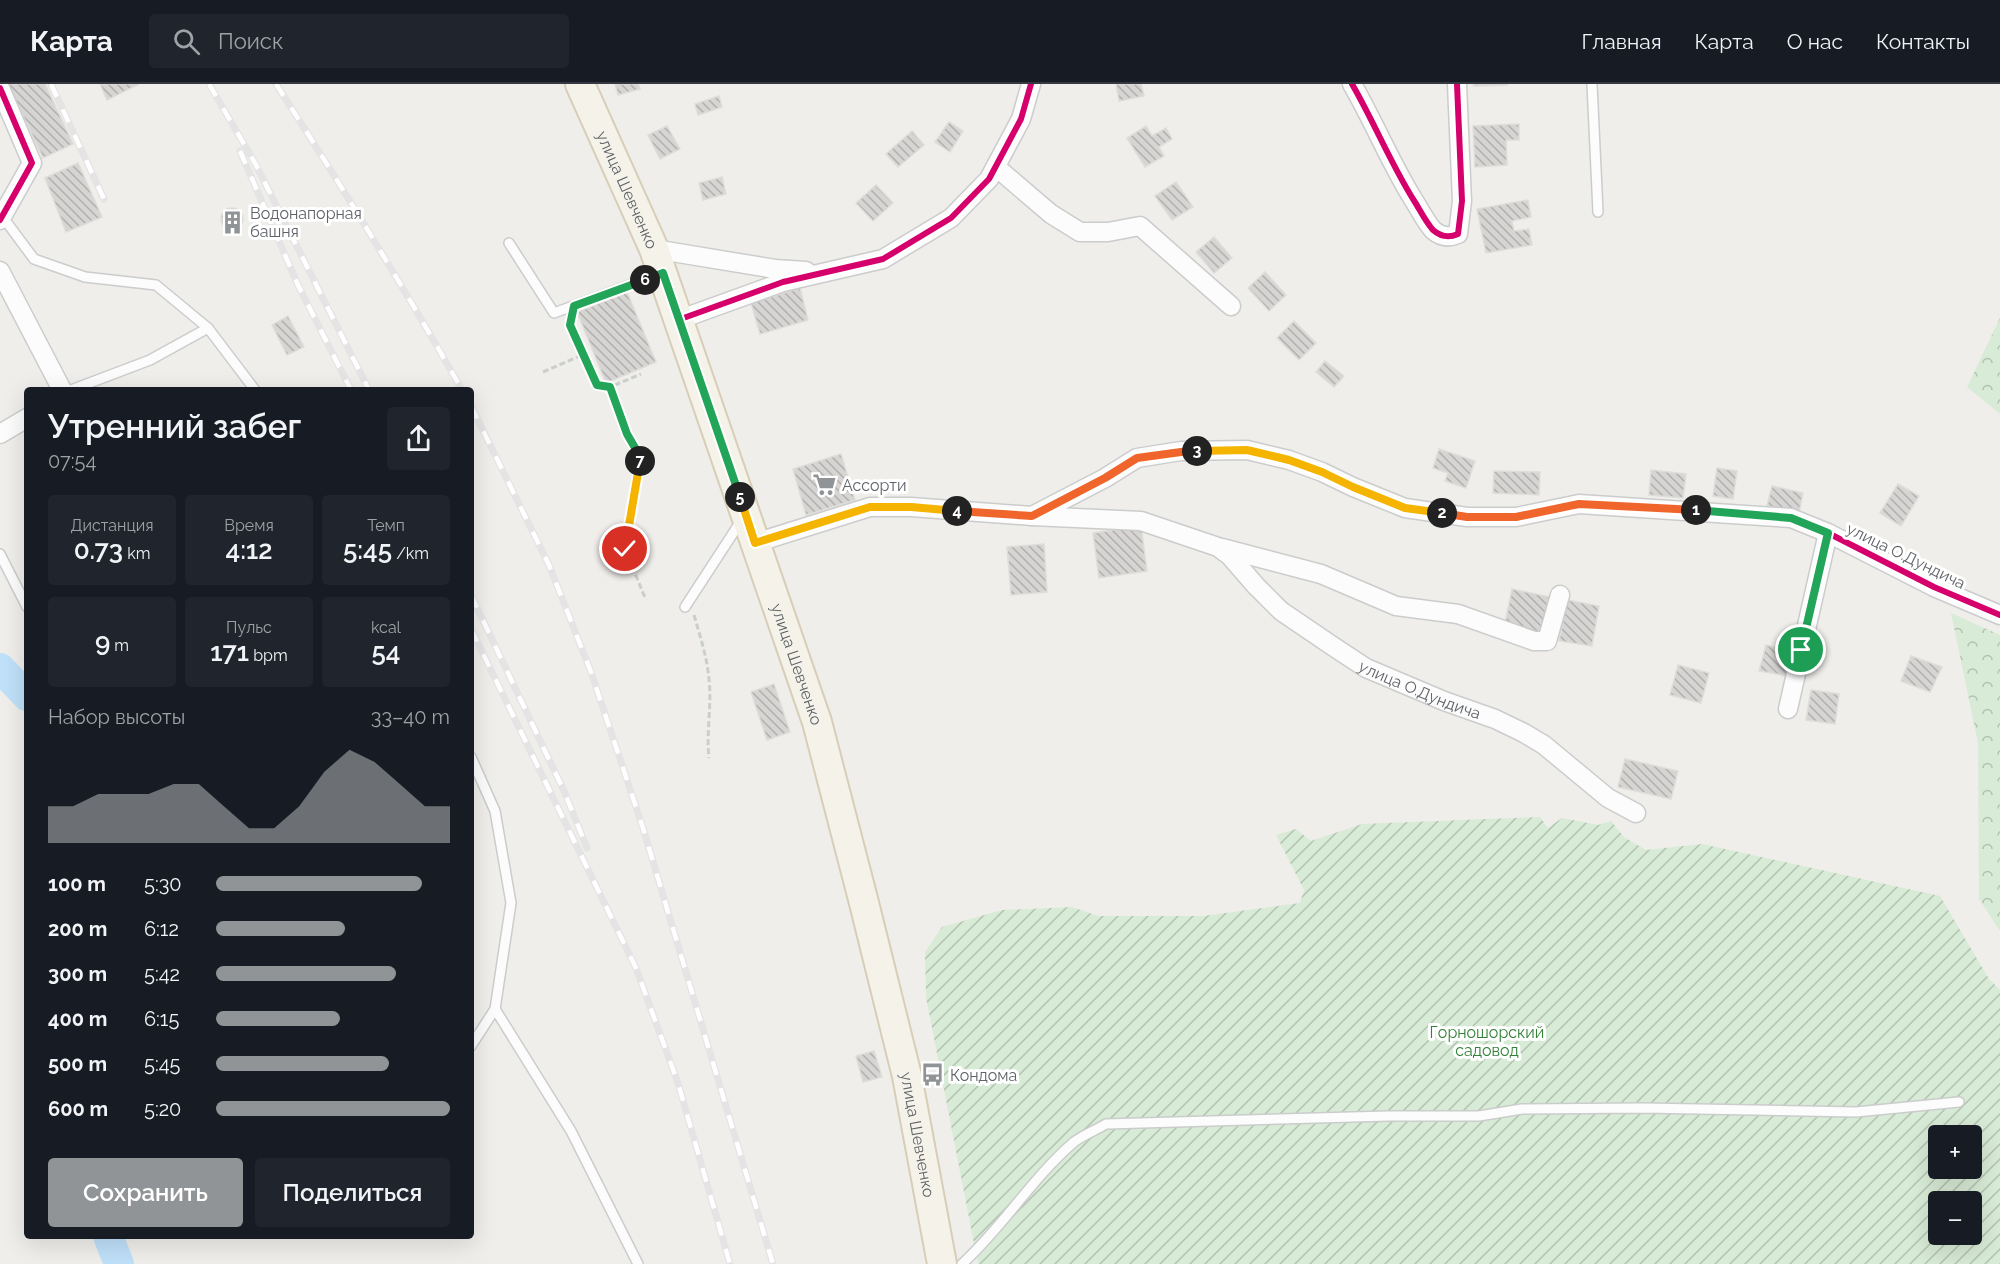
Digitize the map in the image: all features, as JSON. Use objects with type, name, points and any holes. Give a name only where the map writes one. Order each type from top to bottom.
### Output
[{"type":"main road","name":"улица Шевченко","points":[[580,84],[658,261],[817,723],[906,1076],[942,1264]]},
{"type":"street","points":[[678,320],[783,282],[883,259],[951,218],[989,179],[1021,119],[1031,84]]},
{"type":"street","points":[[1352,84],[1395,169],[1434,230],[1443,236],[1451,237],[1458,234],[1462,201],[1457,84]]},
{"type":"street","points":[[0,88],[32,163],[1,217]]},
{"type":"street","points":[[996,167],[1051,214],[1080,232],[1108,232],[1140,226],[1231,306]]},
{"type":"street","points":[[658,261],[828,273]]},
{"type":"street","points":[[0,271],[60,387]]},
{"type":"street","points":[[0,434],[24,420]]},
{"type":"street","name":"улица О.Дундича","points":[[1032,516],[1105,478],[1137,458],[1181,452],[1247,450],[1289,460],[1322,472],[1405,508],[1467,517],[1516,517],[1579,504],[1791,518],[1828,533],[1934,587],[2000,615]]},
{"type":"street","name":"улица О.Дундича","points":[[755,543],[870,507],[911,507],[1141,521],[1218,547],[1321,574],[1396,606],[1458,614],[1534,641],[1547,641],[1560,595]]},
{"type":"street","name":"улица О.Дундича","points":[[1788,709],[1828,533]]},
{"type":"street","name":"улица О.Дундича","points":[[1218,547],[1230,556],[1281,611],[1366,668],[1444,701],[1495,719],[1524,733],[1544,745],[1608,798],[1636,813]]},
{"type":"lane","points":[[1592,84],[1598,212]]},
{"type":"lane","points":[[1,217],[34,259],[85,277],[156,285],[208,328],[253,387]]},
{"type":"lane","points":[[509,243],[554,313],[574,306],[658,261]]},
{"type":"lane","points":[[79,387],[150,360],[208,328]]},
{"type":"lane","points":[[687,604],[745,514]]},
{"type":"lane","points":[[0,554],[24,601]]},
{"type":"lane","points":[[474,764],[495,812],[511,903],[495,1008],[474,1041]]},
{"type":"lane","points":[[495,1008],[571,1131],[638,1264]]},
{"type":"lane","points":[[962,1264],[977,1251],[1051,1165],[1076,1141],[1106,1124],[1389,1116],[1479,1116],[1522,1109],[1643,1108],[1856,1112],[1959,1102]]},
{"type":"path","points":[[574,306],[570,325],[597,385],[610,387],[641,374]]},
{"type":"path","points":[[543,372],[582,355]]},
{"type":"path","points":[[610,387],[627,434],[641,458],[625,549],[646,600]]},
{"type":"path","points":[[687,604],[706,655],[709,672],[709,758]]},
{"type":"green space","points":[[2000,318],[2000,414],[1967,387]]},
{"type":"green space","points":[[1951,613],[2000,635],[2000,931],[1979,899],[1978,743]]},
{"type":"green space","name":"Горношорский садовод","points":[[1540,817],[1548,828],[1562,818],[1598,825],[1611,821],[1624,837],[1646,850],[1702,844],[1940,896],[1989,979],[2000,990],[2000,1264],[978,1264],[926,997],[925,952],[942,927],[1002,910],[1072,907],[1098,916],[1203,916],[1300,903],[1304,890],[1276,835],[1296,829],[1311,841],[1362,824]]},
{"type":"building","points":[[8,84],[45,84],[73,144],[43,158]]},
{"type":"building","points":[[100,84],[139,84],[107,100]]},
{"type":"building","points":[[615,84],[638,84],[640,89],[618,95]]},
{"type":"building","points":[[1116,84],[1141,84],[1144,96],[1119,101]]},
{"type":"building","points":[[1473,84],[1507,84],[1507,85],[1474,86]]},
{"type":"building","points":[[719,96],[722,107],[698,115],[695,104]]},
{"type":"building","points":[[949,122],[963,131],[950,152],[935,142]]},
{"type":"building","points":[[1519,124],[1519,140],[1506,140],[1507,165],[1475,167],[1473,126]]},
{"type":"building","points":[[667,126],[680,149],[660,159],[648,135]]},
{"type":"building","points":[[1146,126],[1152,136],[1166,128],[1172,139],[1159,147],[1164,156],[1145,167],[1127,138]]},
{"type":"building","points":[[912,131],[924,145],[898,167],[886,154]]},
{"type":"building","points":[[78,163],[102,217],[66,232],[45,178]]},
{"type":"building","points":[[722,177],[726,194],[703,200],[699,183]]},
{"type":"building","points":[[1176,182],[1193,207],[1172,220],[1155,196]]},
{"type":"building","points":[[876,185],[893,203],[873,221],[856,203]]},
{"type":"building","points":[[1528,200],[1531,217],[1512,221],[1514,231],[1529,229],[1532,245],[1486,253],[1477,209]]},
{"type":"building","name":"Водонапорная башня","points":[[228,208],[236,208],[243,215],[243,223],[236,230],[228,230],[221,223],[221,215]]},
{"type":"building","points":[[1214,237],[1232,258],[1214,273],[1196,252]]},
{"type":"building","points":[[1265,272],[1286,295],[1269,311],[1248,288]]},
{"type":"building","points":[[800,288],[808,320],[760,334],[751,303]]},
{"type":"building","points":[[627,292],[656,362],[606,383],[577,312]]},
{"type":"building","points":[[288,316],[304,347],[287,355],[272,325]]},
{"type":"building","points":[[1294,321],[1316,343],[1299,360],[1277,338]]},
{"type":"building","points":[[1325,361],[1344,376],[1334,387],[1316,372]]},
{"type":"building","points":[[1439,449],[1475,461],[1466,488],[1445,481],[1448,473],[1433,468]]},
{"type":"building","name":"Ассорти","points":[[841,454],[855,500],[806,515],[793,469]]},
{"type":"building","points":[[1717,468],[1737,471],[1733,499],[1713,496]]},
{"type":"building","points":[[1651,470],[1686,474],[1683,498],[1649,495]]},
{"type":"building","points":[[1494,471],[1540,472],[1539,495],[1493,493]]},
{"type":"building","points":[[1898,484],[1919,496],[1901,526],[1880,513]]},
{"type":"building","points":[[1772,486],[1803,493],[1799,513],[1767,506]]},
{"type":"building","points":[[1141,526],[1147,571],[1099,578],[1093,533]]},
{"type":"building","points":[[1044,544],[1047,592],[1011,595],[1007,547]]},
{"type":"building","points":[[1512,589],[1550,597],[1541,636],[1504,628]]},
{"type":"building","points":[[1567,600],[1599,606],[1592,646],[1559,641]]},
{"type":"building","points":[[1766,645],[1795,652],[1789,676],[1759,671]]},
{"type":"building","points":[[1911,656],[1942,667],[1930,692],[1901,681]]},
{"type":"building","points":[[1678,665],[1709,673],[1701,703],[1670,695]]},
{"type":"building","points":[[774,684],[790,732],[767,740],[751,692]]},
{"type":"building","points":[[1811,690],[1839,694],[1835,724],[1806,720]]},
{"type":"building","points":[[1625,759],[1678,771],[1671,799],[1618,787]]},
{"type":"building","points":[[874,1051],[882,1077],[863,1082],[856,1056]]},
{"type":"waterway","points":[[0,668],[24,693]]},
{"type":"waterway","points":[[109,1239],[119,1264]]},
{"type":"railway","points":[[51,84],[104,199]]},
{"type":"railway","points":[[209,84],[255,163],[367,387]]},
{"type":"railway","points":[[276,84],[371,236],[460,387]]},
{"type":"railway","points":[[240,151],[298,285],[349,387]]},
{"type":"railway","points":[[474,412],[549,565],[591,672],[643,828],[773,1264]]},
{"type":"railway","points":[[474,601],[564,791],[587,848]]},
{"type":"railway","points":[[474,635],[636,968],[678,1083],[730,1264]]},
{"type":"cycle path","points":[[678,320],[783,282],[883,259],[951,218],[989,179],[1021,119],[1031,84]]},
{"type":"cycle path","points":[[1352,84],[1425,219],[1433,230],[1448,236],[1458,234],[1462,201],[1457,84]]},
{"type":"cycle path","points":[[0,88],[32,163],[0,220]]},
{"type":"cycle path","points":[[755,543],[870,507],[911,507],[1032,516],[1105,478],[1137,458],[1181,451],[1247,450],[1289,460],[1322,472],[1405,508],[1467,517],[1516,517],[1579,504],[1791,518],[1828,533],[1934,587],[2000,615]]},
{"type":"place","name":"Водонапорная башня","points":[[232,222]]},
{"type":"place","name":"Ассорти","points":[[824,485]]},
{"type":"place","name":"Кондома","points":[[932,1075]]},
{"type":"route","points":[[625,549],[641,458],[627,434],[610,387],[597,385],[570,325],[574,306],[663,273],[755,543],[870,507],[911,507],[1032,516],[1105,478],[1137,458],[1181,452],[1247,450],[1289,460],[1322,472],[1405,508],[1467,517],[1516,517],[1579,504],[1791,518],[1828,533],[1801,650]]}]
